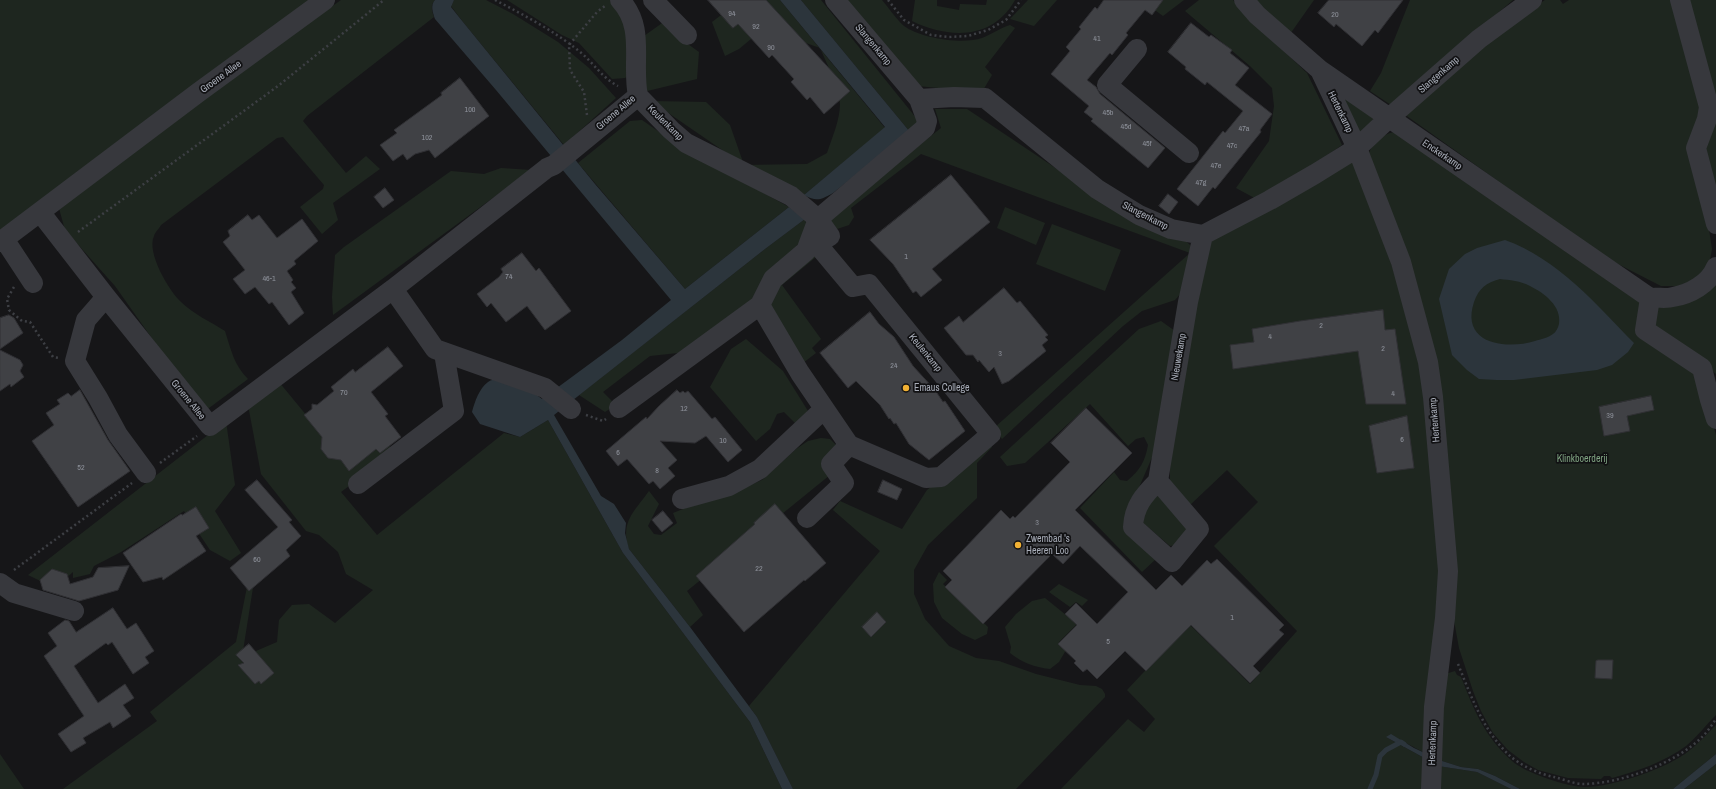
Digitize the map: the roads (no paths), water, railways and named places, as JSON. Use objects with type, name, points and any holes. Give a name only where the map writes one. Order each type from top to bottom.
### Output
[{"type":"street","name":"Groene Allee","points":[[2,240],[325,0]]},
{"type":"street","points":[[653,0],[687,35]]},
{"type":"street","name":"Slangenkamp","points":[[835,0],[919,99],[954,97],[984,98],[1097,189],[1139,215],[1171,229],[1203,234],[1277,196],[1356,148],[1479,40],[1532,0]]},
{"type":"street","name":"Enckerkamp","points":[[1244,0],[1257,16],[1320,70],[1650,298]]},
{"type":"street","points":[[1680,0],[1709,107],[1707,118],[1708,134],[1696,148],[1716,224]]},
{"type":"street","name":"Groene Allee","points":[[40,212],[63,243],[210,426],[393,289],[582,143],[638,96],[636,85],[635,24],[629,11],[618,1]]},
{"type":"street","points":[[1137,49],[1107,85],[1189,153]]},
{"type":"street","name":"Hertenkamp","points":[[1320,70],[1356,148],[1401,262],[1428,362],[1433,397],[1448,571],[1445,618],[1434,707],[1431,789]]},
{"type":"street","name":"Keulenkamp","points":[[638,96],[671,130],[686,143],[791,196],[818,219],[830,236],[817,244],[853,287],[869,284],[991,434],[941,477],[926,478],[849,445]]},
{"type":"street","points":[[619,408],[760,305],[773,280],[806,251],[818,219],[925,128],[927,121],[919,99]]},
{"type":"street","name":"Nieuwekamp","points":[[1158,481],[1188,302],[1203,234]]},
{"type":"street","points":[[2,240],[31,280]]},
{"type":"street","points":[[1716,267],[1705,282],[1685,294],[1672,298],[1650,298],[1645,330],[1702,368],[1716,419]]},
{"type":"street","points":[[393,289],[434,349],[545,388],[571,409]]},
{"type":"street","points":[[106,297],[86,320],[75,361],[98,398],[118,435],[146,473]]},
{"type":"street","points":[[760,305],[824,409],[849,445],[831,464],[844,483],[807,518]]},
{"type":"street","points":[[358,484],[454,411],[444,353]]},
{"type":"street","points":[[682,499],[729,486],[760,470],[824,409]]},
{"type":"street","points":[[7,577],[14,593],[74,611]]},
{"type":"waterway","points":[[1370,789],[1376,775],[1380,756],[1386,750],[1401,742],[1404,744]]},
{"type":"place","name":"Emaus College","points":[[906,388]]},
{"type":"place","name":"Zwembad 's Heeren Loo","points":[[1018,545]]},
{"type":"park label","name":"Klinkboerderij","points":[[1582,459]]}]
